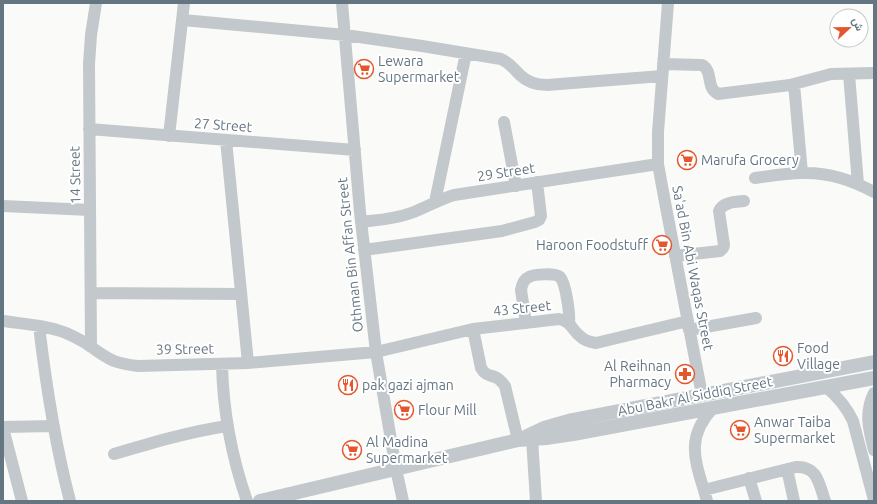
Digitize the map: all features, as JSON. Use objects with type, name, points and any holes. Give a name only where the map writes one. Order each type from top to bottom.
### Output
[{"type":"street","name":"14 Street","points":[[91,347],[89,50],[96,3]]},
{"type":"street","points":[[169,136],[184,3]]},
{"type":"street","name":"Othman Bin Affan Street","points":[[342,3],[361,222],[376,352],[403,501]]},
{"type":"street","name":"Sa'ad Bin Abi Waqas Street","points":[[668,3],[657,148],[658,164],[702,395]]},
{"type":"street","points":[[182,20],[345,35],[500,59],[513,66],[527,81],[547,86],[702,65],[708,70],[712,89],[718,94],[794,84],[831,74],[874,73]]},
{"type":"street","points":[[435,202],[466,53]]},
{"type":"street","points":[[849,74],[858,184]]},
{"type":"street","points":[[794,84],[802,173]]},
{"type":"street","points":[[504,122],[516,186]]},
{"type":"street","name":"27 Street","points":[[89,129],[355,150]]},
{"type":"street","points":[[226,140],[248,363]]},
{"type":"street","name":"29 Street","points":[[361,222],[401,216],[454,195],[658,164]]},
{"type":"street","points":[[755,178],[802,173],[831,176],[858,184],[874,192]]},
{"type":"street","points":[[364,250],[488,234],[509,230],[535,222],[539,220],[541,216],[537,182]]},
{"type":"street","points":[[675,256],[720,250],[723,248],[724,245],[719,211],[724,205],[744,201]]},
{"type":"street","points":[[3,206],[90,210]]},
{"type":"street","points":[[526,323],[521,290],[522,285],[525,280],[534,275],[552,275],[559,276],[563,282],[569,310],[569,323]]},
{"type":"street","points":[[91,294],[241,294]]},
{"type":"street","name":"43 Street","points":[[376,352],[473,329],[559,319],[569,323],[581,338],[588,342],[596,343],[688,325],[756,318]]},
{"type":"street","name":"39 Street","points":[[3,321],[39,326],[66,333],[79,339],[107,357],[125,364],[138,366],[248,363],[376,352]]},
{"type":"street","points":[[39,326],[54,426],[70,501]]},
{"type":"street","points":[[473,329],[481,368],[486,374],[496,377],[502,381],[525,439],[536,501]]},
{"type":"street","name":"Abu Bakr Al Siddiq Street","points":[[525,439],[544,428],[572,420],[874,362]]},
{"type":"street","points":[[222,364],[222,385],[227,426],[236,466],[247,501]]},
{"type":"street","name":"Abu Bakr Al Siddiq Street","points":[[260,501],[525,439],[574,434],[874,378]]},
{"type":"street","points":[[826,387],[849,411],[853,421],[869,446]]},
{"type":"street","points":[[874,393],[868,408],[867,418],[874,500]]},
{"type":"street","points":[[669,401],[672,416]]},
{"type":"street","points":[[713,408],[705,416],[696,436],[695,442],[696,458],[706,495],[749,478],[803,466],[810,469],[815,474],[825,501]]},
{"type":"street","points":[[22,501],[9,472],[3,427],[54,426]]},
{"type":"street","points":[[114,454],[175,436],[227,426]]},
{"type":"street","points":[[787,469],[794,501]]},
{"type":"street","points":[[749,478],[756,501]]},
{"type":"place","name":"Lewara Supermarket","points":[[364,69]]},
{"type":"place","name":"Marufa Grocery","points":[[687,160]]},
{"type":"place","name":"Haroon Foodstuff","points":[[662,245]]},
{"type":"place","name":"Food Village","points":[[783,356]]},
{"type":"place","name":"Al Reihnan Pharmacy","points":[[685,374]]},
{"type":"place","name":"pak gazi ajman","points":[[348,385]]},
{"type":"place","name":"Flour Mill","points":[[404,410]]},
{"type":"place","name":"Anwar Taiba Supermarket","points":[[740,430]]},
{"type":"place","name":"Al Madina Supermarket","points":[[352,450]]}]
